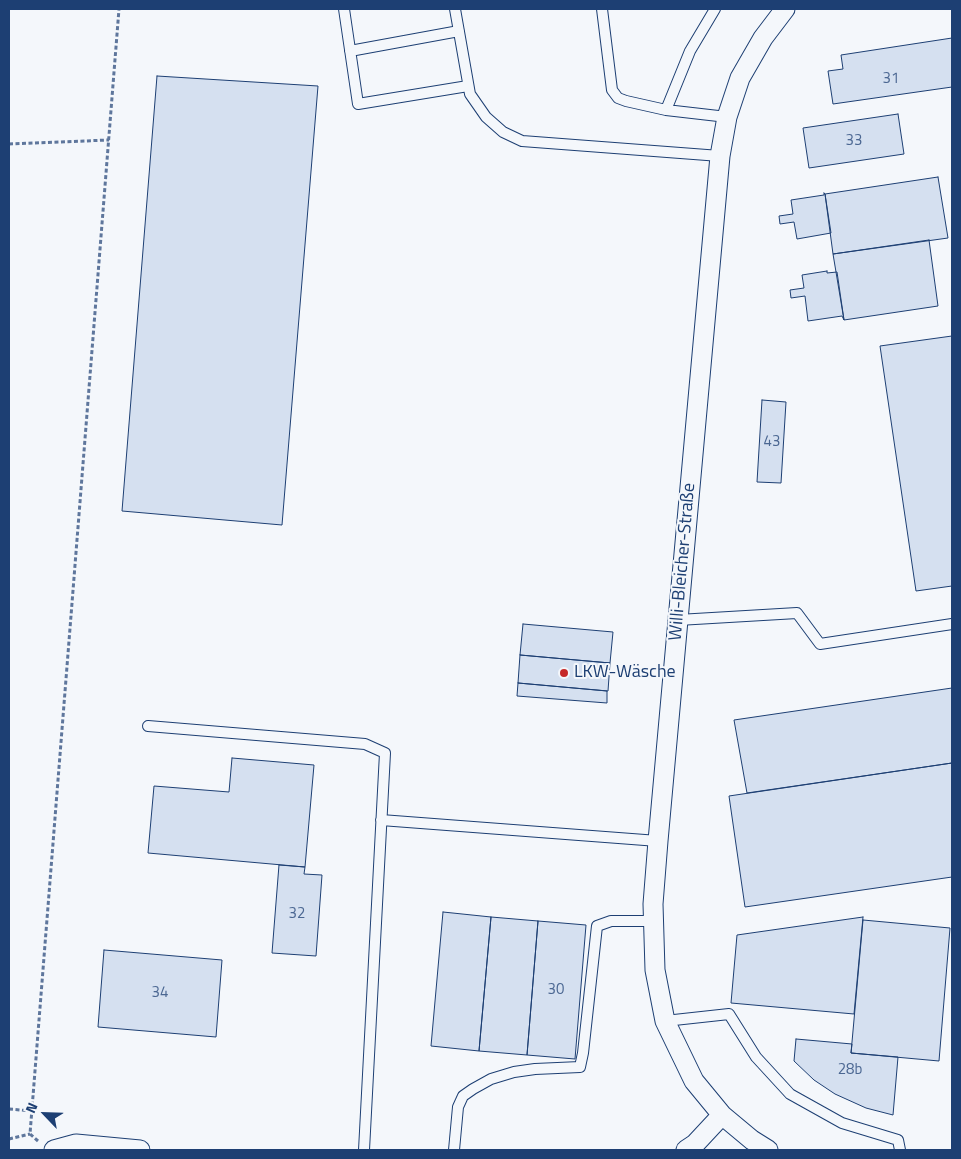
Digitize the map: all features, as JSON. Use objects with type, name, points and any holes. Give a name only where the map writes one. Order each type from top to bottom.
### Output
[{"type":"street","name":"Willi-Bleicher-Straße","points":[[768,1150],[752,1140],[722,1115],[694,1081],[665,1021],[656,970],[653,921],[658,841],[720,156],[727,117],[740,78],[763,38],[785,9]]},
{"type":"street","points":[[686,1150],[695,1144],[722,1115]]},
{"type":"street","points":[[48,1148],[76,1144],[140,1150]]},
{"type":"lane","points":[[344,9],[358,104],[468,86]]},
{"type":"lane","points":[[455,9],[470,94],[486,117],[503,132],[522,141],[720,156]]},
{"type":"lane","points":[[602,9],[612,90],[618,98],[666,110],[727,117]]},
{"type":"lane","points":[[666,110],[690,51],[715,9]]},
{"type":"lane","points":[[350,51],[459,31]]},
{"type":"lane","points":[[678,620],[797,613],[820,644],[952,624]]},
{"type":"lane","points":[[148,726],[365,744],[385,753],[364,1150]]},
{"type":"lane","points":[[382,820],[658,841]]},
{"type":"lane","points":[[454,1150],[458,1107],[463,1096],[473,1089],[514,1072],[580,1067],[597,926],[611,921],[653,921]]},
{"type":"lane","points":[[665,1021],[729,1014],[756,1057],[790,1094],[842,1123],[898,1140],[900,1150]]},
{"type":"path","points":[[30,1134],[119,9]]},
{"type":"path","points":[[9,144],[108,140]]},
{"type":"path","points":[[9,1109],[32,1111]]},
{"type":"path","points":[[9,1139],[30,1134]]},
{"type":"path","points":[[30,1134],[48,1148]]},
{"type":"building","points":[[952,38],[952,87],[833,104],[828,71],[843,69],[841,55]]},
{"type":"building","points":[[157,76],[318,86],[282,525],[122,511]]},
{"type":"building","points":[[898,114],[904,154],[809,168],[803,128]]},
{"type":"building","points":[[938,177],[948,238],[833,254],[825,194]]},
{"type":"building","points":[[824,193],[831,233],[797,239],[794,222],[780,224],[779,216],[793,214],[791,200],[824,195]]},
{"type":"building","points":[[929,240],[938,306],[844,320],[833,254]]},
{"type":"building","points":[[827,271],[827,273],[837,272],[844,320],[842,316],[808,321],[805,296],[791,298],[790,290],[804,288],[802,275]]},
{"type":"building","points":[[952,336],[952,586],[916,591],[880,346]]},
{"type":"building","points":[[762,400],[786,402],[781,483],[757,482]]},
{"type":"building","points":[[523,624],[613,632],[610,663],[520,655]]},
{"type":"building","name":"LKW-Wäsche","points":[[520,655],[610,663],[608,691],[518,683]]},
{"type":"building","points":[[518,683],[607,691],[607,703],[517,696]]},
{"type":"building","points":[[952,688],[952,763],[747,793],[734,720]]},
{"type":"building","points":[[232,758],[314,765],[305,867],[148,853],[154,786],[229,792]]},
{"type":"building","points":[[952,763],[952,877],[745,907],[729,796]]},
{"type":"building","points":[[279,865],[305,867],[304,874],[322,875],[316,956],[272,953]]},
{"type":"building","points":[[443,912],[491,917],[479,1051],[431,1046]]},
{"type":"building","points":[[491,917],[538,921],[527,1055],[479,1051]]},
{"type":"building","points":[[863,917],[854,1014],[731,1003],[737,935]]},
{"type":"building","points":[[863,920],[950,928],[939,1061],[851,1053]]},
{"type":"building","points":[[538,921],[586,925],[575,1059],[527,1055]]},
{"type":"building","points":[[104,950],[222,960],[216,1037],[98,1027]]},
{"type":"building","points":[[796,1039],[852,1044],[851,1053],[898,1057],[893,1115],[866,1108],[835,1094],[814,1080],[794,1061]]},
{"type":"place","name":"LKW-Wäsche","points":[[564,673]]}]
